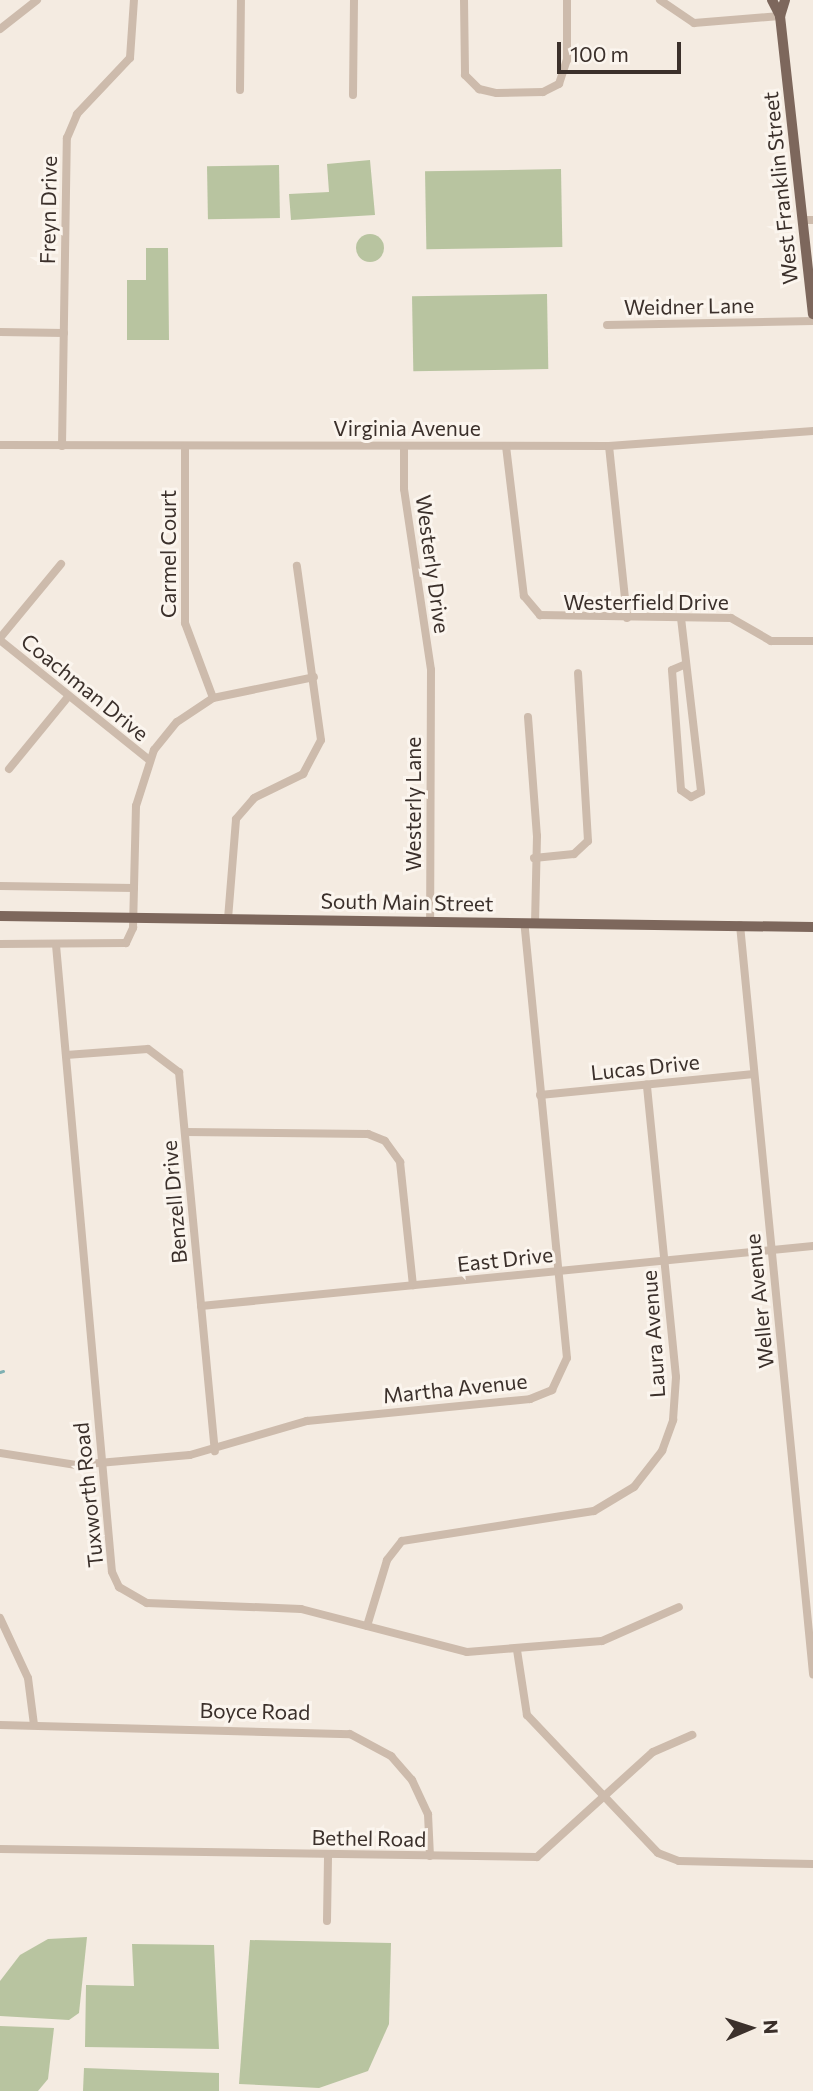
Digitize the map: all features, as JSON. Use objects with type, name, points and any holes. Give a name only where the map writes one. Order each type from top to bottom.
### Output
[{"type":"main road","name":"West Franklin Street","points":[[772,0],[780,16],[808,220],[813,314]]},
{"type":"main road","name":"West Franklin Street","points":[[780,16],[785,0]]},
{"type":"main road","name":"South Main Street","points":[[0,916],[813,927]]},
{"type":"street","points":[[0,30],[37,0]]},
{"type":"street","name":"Freyn Drive","points":[[62,446],[67,138],[77,114],[130,58],[134,0]]},
{"type":"street","points":[[240,90],[241,0]]},
{"type":"street","points":[[353,95],[355,0]]},
{"type":"street","points":[[464,0],[465,75],[479,89],[497,93],[543,92],[559,84],[567,60],[567,0]]},
{"type":"street","points":[[660,0],[694,23],[780,16]]},
{"type":"street","name":"Weidner Lane","points":[[607,325],[813,321]]},
{"type":"street","points":[[0,332],[64,333]]},
{"type":"street","name":"Virginia Avenue","points":[[0,445],[609,446],[813,431]]},
{"type":"street","name":"Carmel Court","points":[[185,446],[185,623],[213,698]]},
{"type":"street","name":"Westerly Drive","points":[[404,446],[431,686]]},
{"type":"street","name":"Westerfield Drive","points":[[506,446],[524,596],[546,618],[731,618],[771,641],[813,641]]},
{"type":"street","points":[[609,446],[627,618]]},
{"type":"street","points":[[0,639],[61,564]]},
{"type":"street","points":[[228,919],[236,819],[254,798],[303,774],[318,751],[313,677],[297,566]]},
{"type":"street","points":[[681,618],[684,665],[701,792],[691,797],[681,790],[672,670],[684,665]]},
{"type":"street","name":"Coachman Drive","points":[[0,639],[68,697],[149,760]]},
{"type":"street","points":[[534,858],[574,853],[588,841],[578,673]]},
{"type":"street","points":[[0,944],[122,945],[129,940],[133,918],[136,806],[149,760],[177,722],[213,698],[313,677]]},
{"type":"street","name":"Westerly Lane","points":[[430,922],[431,686]]},
{"type":"street","points":[[9,769],[68,697]]},
{"type":"street","name":"Martha Avenue","points":[[0,1453],[50,1464],[215,1451],[307,1422],[545,1395],[566,1365],[540,1095],[529,923],[534,858],[528,717]]},
{"type":"street","points":[[0,886],[134,888]]},
{"type":"street","name":"Weller Avenue","points":[[740,925],[813,1674]]},
{"type":"street","name":"Tuxworth Road","points":[[56,945],[112,1572],[132,1598],[280,1606],[367,1626],[452,1650],[517,1650],[619,1637],[680,1607]]},
{"type":"street","name":"Benzell Drive","points":[[66,1055],[148,1049],[163,1054],[181,1079],[215,1451]]},
{"type":"street","name":"Lucas Drive","points":[[540,1095],[754,1074]]},
{"type":"street","name":"Laura Avenue","points":[[367,1626],[390,1554],[410,1536],[582,1516],[626,1494],[646,1474],[665,1444],[676,1405],[647,1084]]},
{"type":"street","points":[[186,1132],[368,1134],[385,1141],[400,1162],[413,1286]]},
{"type":"street","name":"East Drive","points":[[201,1306],[813,1246]]},
{"type":"street","points":[[0,1618],[28,1678],[34,1725]]},
{"type":"street","points":[[517,1650],[527,1715],[605,1798],[670,1859],[813,1864]]},
{"type":"street","name":"Boyce Road","points":[[0,1725],[350,1734],[381,1748],[412,1780],[428,1814],[430,1856]]},
{"type":"street","name":"Bethel Road","points":[[0,1849],[537,1857],[653,1752],[692,1735]]},
{"type":"street","points":[[327,1921],[328,1855]]},
{"type":"green space","points":[[370,160],[375,215],[291,220],[289,194],[329,192],[327,164]]},
{"type":"green space","points":[[279,165],[280,218],[208,219],[207,166]]},
{"type":"green space","points":[[561,169],[562,247],[426,249],[425,171]]},
{"type":"green space","points":[[370,234],[380,238],[384,248],[380,258],[370,262],[360,258],[356,248],[360,238]]},
{"type":"green space","points":[[146,248],[168,248],[169,340],[127,340],[127,280],[146,280]]},
{"type":"green space","points":[[547,294],[548,369],[413,371],[412,296]]},
{"type":"green space","points":[[87,1937],[79,2013],[69,2020],[0,2016],[0,1981],[20,1955],[48,1939]]},
{"type":"green space","points":[[250,1940],[391,1943],[389,2024],[368,2071],[319,2088],[239,2084]]},
{"type":"green space","points":[[132,1944],[214,1945],[219,2049],[85,2047],[86,1985],[134,1986]]},
{"type":"green space","points":[[0,2026],[54,2028],[48,2079],[38,2091],[0,2091]]},
{"type":"green space","points":[[84,2068],[219,2073],[219,2091],[83,2091]]}]
